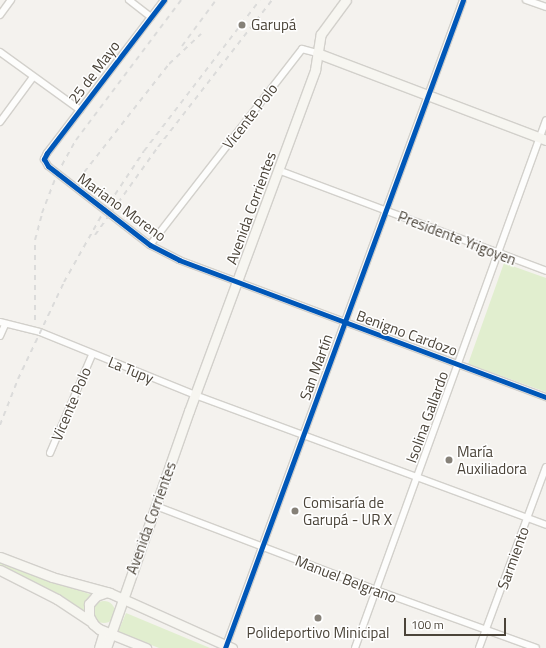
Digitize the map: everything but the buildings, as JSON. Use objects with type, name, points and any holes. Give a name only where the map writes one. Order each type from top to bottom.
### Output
[{"type":"main road","points":[[346,0],[321,34],[317,53],[543,139]]},
{"type":"main road","name":"Avenida Corrientes","points":[[108,633],[124,599],[195,395],[315,70],[317,53]]},
{"type":"main road","points":[[0,557],[52,577],[107,592],[228,647]]},
{"type":"main road","points":[[0,570],[57,598],[108,633],[146,648]]},
{"type":"main road","points":[[93,623],[89,616],[88,604],[96,596],[107,592]]},
{"type":"main road","points":[[99,648],[108,633]]},
{"type":"main road","points":[[106,648],[108,633]]},
{"type":"street","points":[[0,15],[11,0]]},
{"type":"street","points":[[130,0],[151,17]]},
{"type":"street","name":"25 de Mayo","points":[[44,159],[164,0]]},
{"type":"street","name":"San Martín","points":[[228,647],[262,547],[463,0]]},
{"type":"street","points":[[526,0],[546,7]]},
{"type":"street","name":"Vicente Polo","points":[[150,245],[302,49],[317,53]]},
{"type":"street","points":[[0,52],[32,77],[80,110]]},
{"type":"street","points":[[0,122],[32,77]]},
{"type":"street","name":"Isolina Gallardo","points":[[355,648],[458,365],[543,139],[546,120]]},
{"type":"street","name":"Mariano Moreno","points":[[44,159],[57,174],[150,245],[179,260],[236,283]]},
{"type":"street","name":"Presidente Yrigoyen","points":[[278,170],[546,271]]},
{"type":"street","name":"Benigno Cardozo","points":[[236,283],[546,397]]},
{"type":"street","points":[[0,336],[2,324]]},
{"type":"street","name":"La Tupy","points":[[2,324],[40,332],[92,355],[195,395],[546,525]]},
{"type":"street","name":"Vicente Polo","points":[[50,453],[92,355]]},
{"type":"street","name":"Sarmiento","points":[[479,648],[546,467]]},
{"type":"street","name":"Manuel Belgrano","points":[[156,506],[376,590],[536,648]]},
{"type":"green space","points":[[504,263],[546,278],[546,392],[468,364]]},
{"type":"green space","points":[[0,561],[92,595],[88,599],[84,612],[0,568]]},
{"type":"green space","points":[[104,601],[112,604],[115,612],[112,620],[104,623],[96,620],[93,612],[96,604]]},
{"type":"green space","points":[[126,613],[210,648],[159,648],[118,632]]},
{"type":"railway","points":[[35,320],[35,240],[42,213],[57,174],[76,140],[181,0]]},
{"type":"railway","points":[[182,46],[216,0]]},
{"type":"railway","points":[[0,425],[18,379],[64,282],[104,211],[144,151],[260,0]]},
{"type":"railway","points":[[95,235],[158,147],[272,0]]},
{"type":"railway","points":[[78,180],[169,64],[201,34]]},
{"type":"cycle path","points":[[164,0],[47,153],[44,159],[48,166],[150,245],[179,260],[546,397]]},
{"type":"cycle path","points":[[225,648],[463,0]]},
{"type":"place","name":"Garupá","points":[[242,25]]},
{"type":"place","name":"María Auxiliadora","points":[[449,460]]},
{"type":"place","name":"Comisaría de Garupá - UR X","points":[[295,511]]},
{"type":"place","name":"Polideportivo Minicipal","points":[[318,618]]}]
